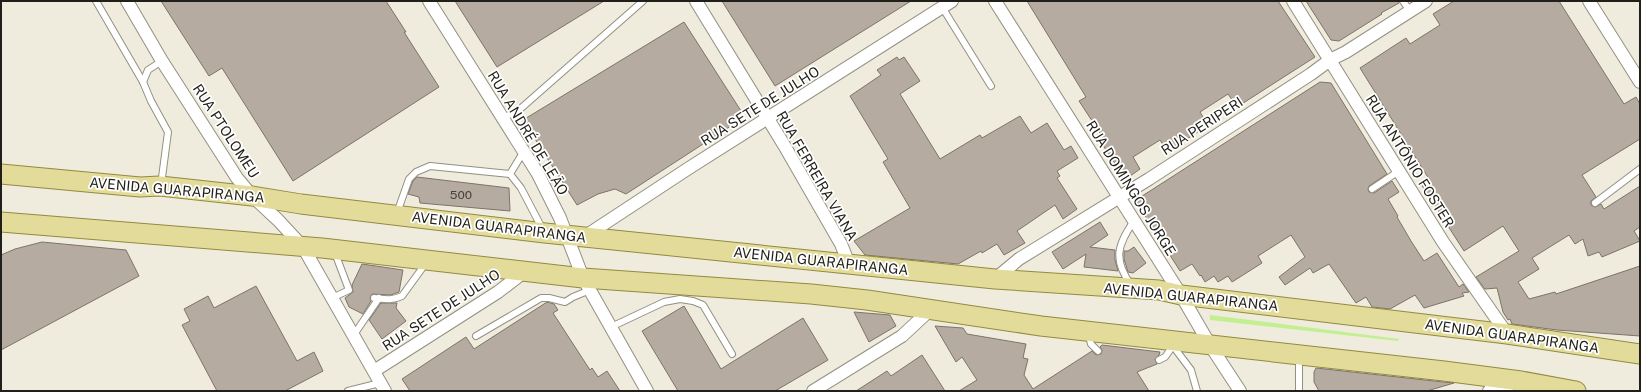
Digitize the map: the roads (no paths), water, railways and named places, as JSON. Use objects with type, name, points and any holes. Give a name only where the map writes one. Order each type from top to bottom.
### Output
[{"type":"main road","name":"AVENIDA GUARAPIRANGA","points":[[1,174],[140,187],[160,186],[252,196],[301,204],[397,214],[545,233],[995,279],[1159,290],[1181,295],[1507,334],[1640,354]]},
{"type":"main road","points":[[1,222],[334,249],[524,272],[586,284],[811,294],[868,300],[1175,344],[1210,345],[1522,381],[1576,391]]},
{"type":"street","name":"RUA PTOLOMEU","points":[[127,1],[162,61],[237,178],[252,196],[278,220],[303,247],[383,387]]},
{"type":"street","name":"RUA ANDRÉ DE LEÃO","points":[[429,1],[538,174],[560,218],[575,236],[586,284],[648,391]]},
{"type":"street","name":"RUA FERREIRA VIANA","points":[[696,1],[727,49],[767,119],[784,145],[841,244],[849,264]]},
{"type":"street","name":"RUA DOMINGOS JORGE","points":[[995,1],[1240,391]]},
{"type":"street","name":"RUA ANTÔNIO FOSTER","points":[[1293,1],[1443,242],[1507,334]]},
{"type":"street","name":"RUA PERIPERI","points":[[995,279],[1019,259],[1149,179],[1330,60],[1346,52],[1426,1]]},
{"type":"street","points":[[1590,1],[1640,82]]},
{"type":"street","name":"RUA SETE DE JULHO","points":[[575,236],[767,119],[947,4]]},
{"type":"street","name":"RUA SETE DE JULHO","points":[[374,371],[498,292],[524,272]]},
{"type":"street","points":[[813,391],[902,336],[931,309]]},
{"type":"street","points":[[1489,391],[1522,381]]},
{"type":"lane","points":[[96,1],[143,82],[151,101],[165,124],[169,134],[160,186]]},
{"type":"lane","points":[[503,118],[519,110],[643,1]]},
{"type":"lane","points":[[1403,1],[1410,11]]},
{"type":"lane","points":[[947,4],[991,86]]},
{"type":"lane","points":[[143,82],[148,70],[162,61]]},
{"type":"lane","points":[[510,174],[524,151]]},
{"type":"lane","points":[[397,214],[409,178],[416,172],[430,166],[510,174],[521,188],[545,233]]},
{"type":"lane","points":[[1595,203],[1640,169]]},
{"type":"lane","points":[[1372,189],[1399,171]]},
{"type":"lane","points":[[1134,221],[1123,236],[1120,244],[1119,260],[1126,277],[1134,288]]},
{"type":"lane","points":[[332,298],[349,290],[334,249]]},
{"type":"lane","points":[[353,336],[376,298],[396,299],[402,296],[428,260]]},
{"type":"lane","points":[[476,336],[541,298],[549,298],[565,302],[573,297],[586,284]]},
{"type":"lane","points":[[611,327],[664,302],[680,299],[693,301],[703,305],[732,354]]},
{"type":"lane","points":[[1088,332],[1091,344],[1098,351]]},
{"type":"lane","points":[[1159,360],[1165,357],[1175,344],[1190,370],[1197,391]]},
{"type":"lane","points":[[1298,391],[1299,355]]},
{"type":"lane","points":[[348,391],[383,387]]}]
